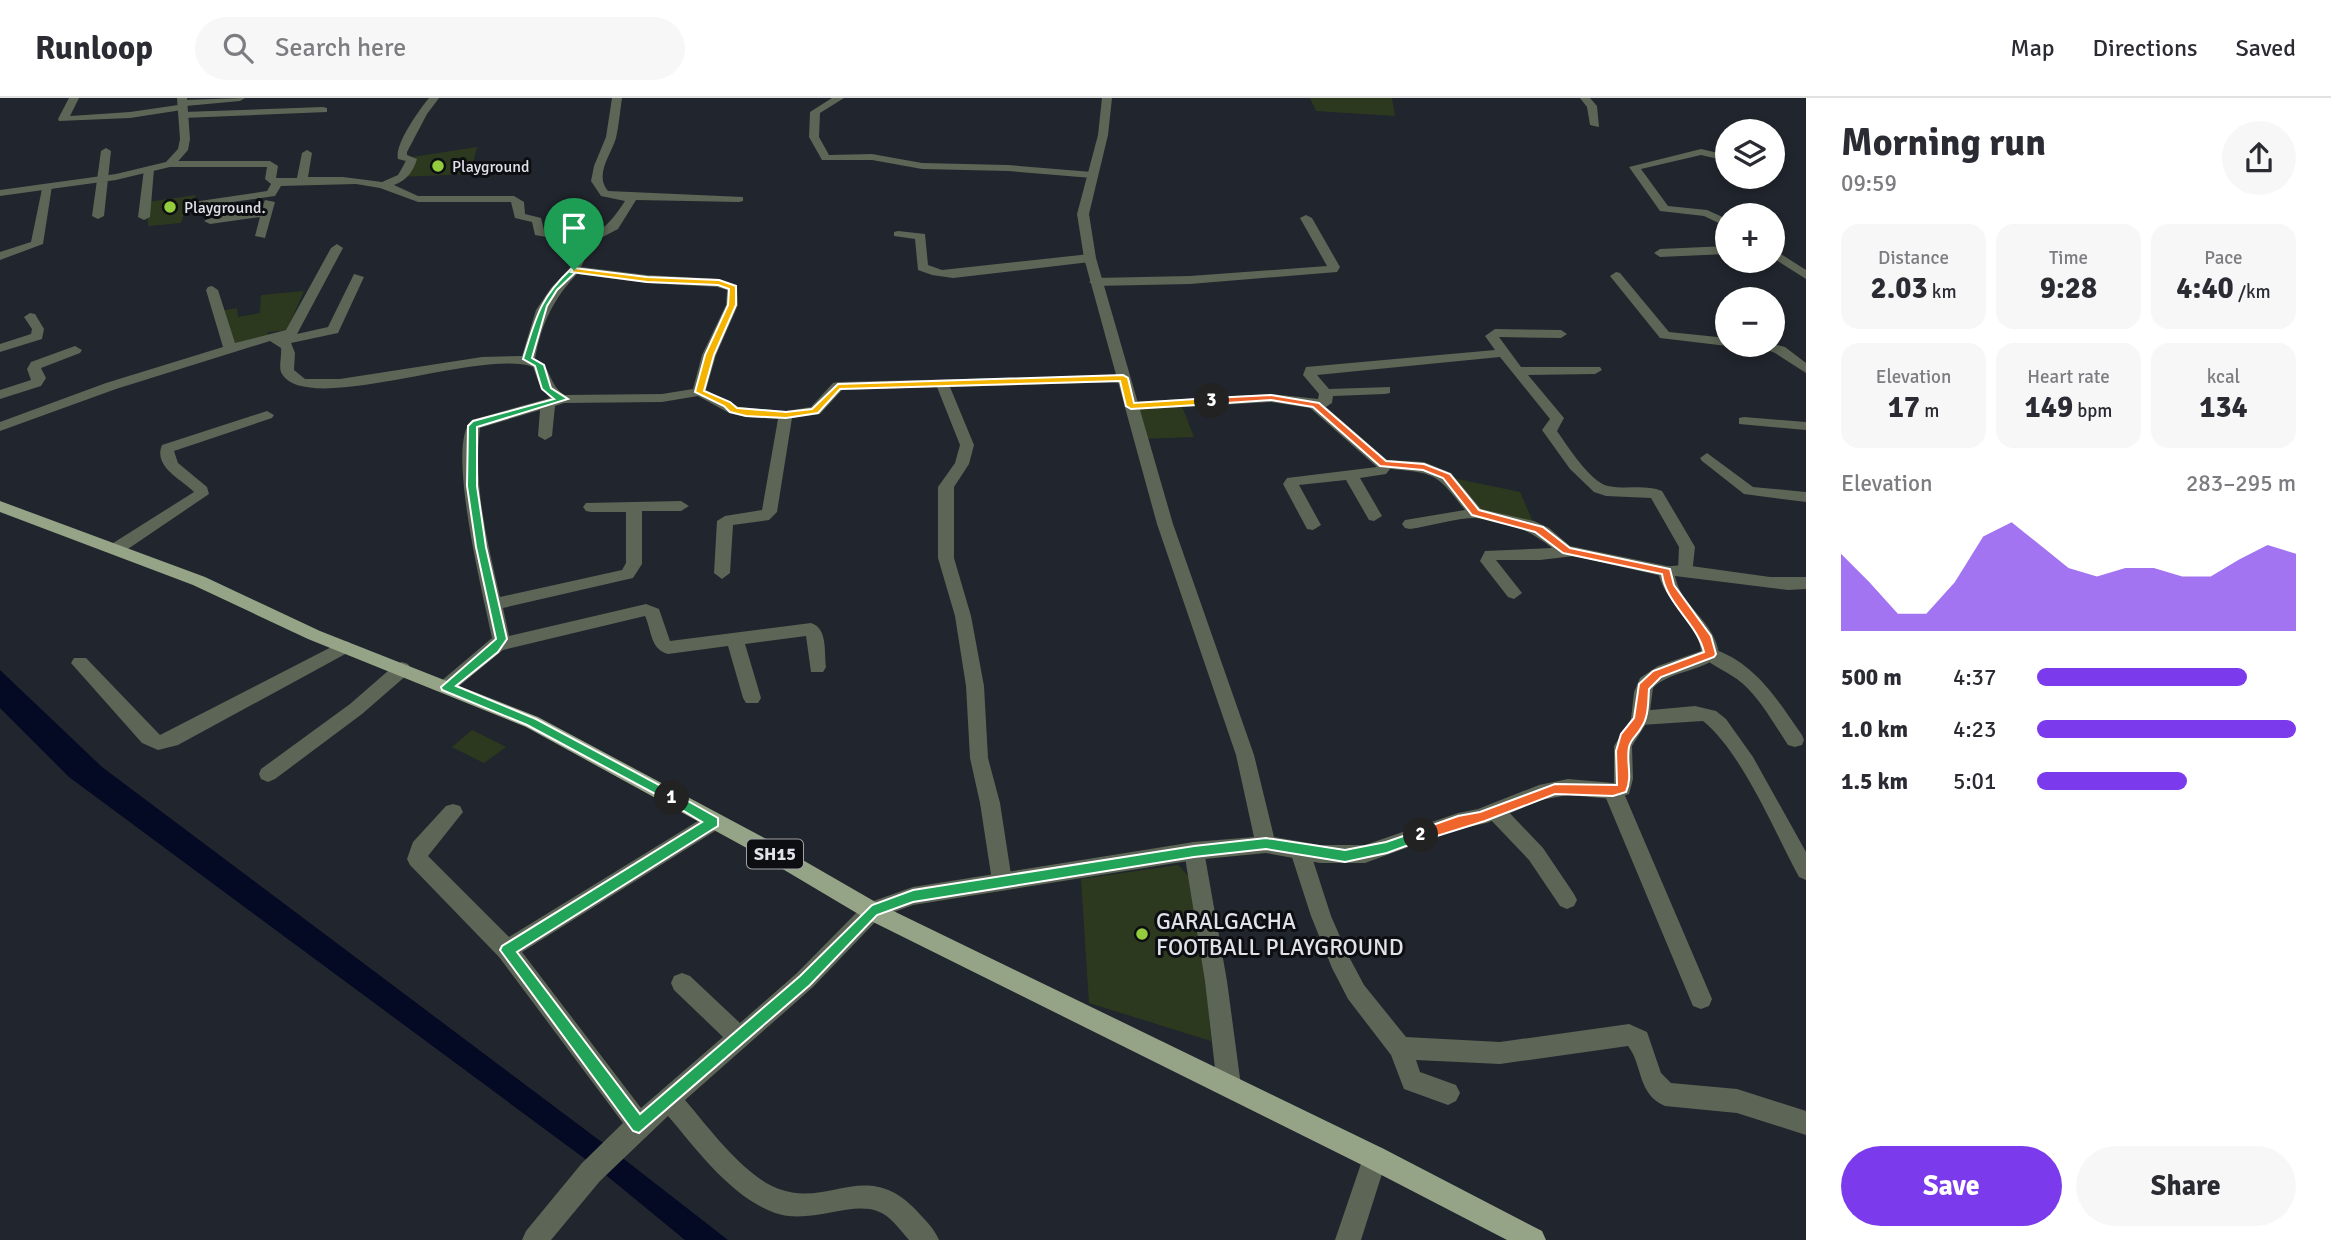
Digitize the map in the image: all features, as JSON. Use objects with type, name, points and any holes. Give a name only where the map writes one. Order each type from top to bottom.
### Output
[{"type":"main road","name":"SH15","points":[[0,506],[199,581],[343,647],[532,722],[872,911],[1375,1158],[1533,1240]]},
{"type":"street","points":[[74,98],[63,119],[130,115],[240,98]]},
{"type":"street","points":[[383,185],[398,181],[406,173],[412,159],[402,157],[402,152],[422,113],[434,98]]},
{"type":"street","points":[[617,98],[610,141],[598,166],[600,191],[605,194],[630,196],[739,199]]},
{"type":"street","points":[[839,98],[815,112],[814,137],[826,158],[872,157],[922,166],[1016,168],[1092,175]]},
{"type":"street","points":[[1107,98],[1103,135],[1083,214],[1095,282],[1169,536],[1245,755],[1266,844]]},
{"type":"street","points":[[1584,98],[1592,106],[1595,125]]},
{"type":"street","points":[[182,106],[323,110]]},
{"type":"street","points":[[170,164],[183,150],[182,106]]},
{"type":"street","points":[[98,216],[100,180],[106,151]]},
{"type":"street","points":[[1715,155],[1701,152],[1634,167],[1664,209],[1707,213],[1715,217]]},
{"type":"street","points":[[302,180],[307,153]]},
{"type":"street","points":[[0,193],[100,180],[170,164],[270,164],[273,166],[270,179],[274,188],[261,236]]},
{"type":"street","points":[[144,217],[149,169]]},
{"type":"street","points":[[197,204],[302,180],[335,179],[383,185],[408,198],[514,199],[518,202],[519,216],[537,220],[539,233],[588,240],[614,227],[631,201],[630,196]]},
{"type":"street","points":[[0,256],[37,244],[47,186]]},
{"type":"street","points":[[210,221],[267,213]]},
{"type":"street","points":[[1095,282],[1180,280],[1333,270],[1334,267],[1307,218]]},
{"type":"street","points":[[898,234],[921,236],[922,267],[930,270],[971,274],[1005,266],[1090,258]]},
{"type":"street","points":[[528,359],[543,306],[554,289],[574,270],[588,240]]},
{"type":"street","points":[[280,339],[293,331],[337,248]]},
{"type":"street","points":[[1660,253],[1715,251]]},
{"type":"street","points":[[1785,261],[1806,275]]},
{"type":"street","points":[[574,270],[647,279],[719,283],[733,288],[732,305],[709,355],[699,392]]},
{"type":"street","points":[[1616,276],[1665,335],[1715,341]]},
{"type":"street","points":[[0,427],[111,386],[230,347],[262,338],[280,339],[333,330],[358,277]]},
{"type":"street","points":[[212,290],[230,347]]},
{"type":"street","points":[[0,348],[37,335],[38,329],[30,317]]},
{"type":"street","points":[[1561,334],[1493,334],[1503,353],[1557,418],[1557,422],[1549,430],[1595,488],[1607,491],[1643,491],[1657,495],[1686,547],[1686,570]]},
{"type":"street","points":[[280,339],[290,353],[287,371],[294,379],[314,384],[359,382],[483,360],[528,359],[539,365],[547,389],[556,402],[545,436]]},
{"type":"street","points":[[0,395],[36,383],[36,365],[75,350]]},
{"type":"street","points":[[1476,513],[1446,476],[1437,471],[1424,467],[1384,464],[1321,399],[1310,375],[1311,370],[1503,353]]},
{"type":"street","points":[[1785,354],[1806,369]]},
{"type":"street","points":[[1517,371],[1595,370]]},
{"type":"street","points":[[500,644],[502,639],[472,486],[473,426],[477,423],[556,402],[662,398],[699,392],[720,400],[734,410],[786,415],[815,411],[838,386],[1123,378]]},
{"type":"street","points":[[942,384],[967,446],[962,464],[951,476],[946,487],[946,558],[963,616],[975,685],[979,758],[990,803],[1002,881]]},
{"type":"street","points":[[1131,406],[1271,398],[1321,399],[1385,390]]},
{"type":"street","points":[[116,549],[201,494],[202,490],[197,485],[172,466],[166,455],[167,447],[267,415]]},
{"type":"street","points":[[722,573],[725,521],[764,516],[769,512],[786,415]]},
{"type":"street","points":[[1744,421],[1806,426]]},
{"type":"street","points":[[1707,458],[1749,491],[1806,497]]},
{"type":"street","points":[[1313,525],[1291,484],[1292,481],[1381,471],[1385,468],[1384,464]]},
{"type":"street","points":[[1350,474],[1374,516]]},
{"type":"street","points":[[494,604],[626,574],[634,564],[634,506]]},
{"type":"street","points":[[592,507],[681,506]]},
{"type":"street","points":[[1410,524],[1476,513],[1539,530],[1566,551]]},
{"type":"street","points":[[1514,593],[1488,561],[1488,557],[1566,551],[1667,571],[1686,570],[1773,586],[1806,583]]},
{"type":"street","points":[[1667,571],[1669,585],[1707,639],[1710,654]]},
{"type":"street","points":[[446,687],[500,644],[643,610],[653,613],[663,645],[668,648],[811,629],[814,632],[817,667]]},
{"type":"street","points":[[735,640],[752,698]]},
{"type":"street","points":[[80,663],[149,738],[158,743],[171,740],[343,647]]},
{"type":"street","points":[[535,1240],[591,1172],[620,1142],[805,980],[872,911],[913,896],[1194,851],[1266,844],[1345,856],[1365,853],[1555,789],[1613,791],[1622,788],[1625,779],[1622,751],[1625,738],[1636,727],[1640,718],[1643,688],[1647,681],[1657,674],[1710,654],[1733,663],[1750,677],[1796,740]]},
{"type":"street","points":[[268,774],[356,709],[401,669]]},
{"type":"street","points":[[1640,718],[1700,714],[1714,719],[1763,792],[1806,871]]},
{"type":"street","points":[[1613,791],[1701,999]]},
{"type":"street","points":[[1496,811],[1536,853],[1567,900]]},
{"type":"street","points":[[453,812],[420,848],[417,859],[507,950],[639,1125]]},
{"type":"street","points":[[507,950],[713,822]]},
{"type":"street","points":[[1194,851],[1216,981],[1229,1086]]},
{"type":"street","points":[[1300,851],[1321,916],[1348,978],[1400,1048],[1412,1082],[1447,1093]]},
{"type":"street","points":[[682,983],[739,1037]]},
{"type":"street","points":[[1400,1048],[1500,1053],[1629,1035],[1639,1040],[1651,1080],[1665,1094],[1737,1101],[1806,1123]]},
{"type":"street","points":[[669,1099],[716,1153],[761,1194],[779,1202],[814,1206],[868,1197],[884,1200],[926,1240]]},
{"type":"street","points":[[1348,1240],[1375,1158]]},
{"type":"green space","points":[[1310,98],[1392,98],[1395,116],[1316,111]]},
{"type":"green space","name":"Playground","points":[[477,147],[470,174],[399,177],[406,158]]},
{"type":"green space","name":"Playground.","points":[[196,195],[190,213],[184,214],[181,223],[148,226],[147,202]]},
{"type":"green space","points":[[304,291],[287,330],[268,332],[267,336],[227,346],[215,312],[237,308],[238,317],[260,313],[261,295]]},
{"type":"green space","points":[[1181,404],[1194,437],[1141,439],[1131,406]]},
{"type":"green space","points":[[1453,478],[1520,492],[1537,531],[1469,517]]},
{"type":"green space","points":[[472,730],[506,747],[484,763],[452,747]]},
{"type":"green space","name":"GARALGACHA FOOTBALL PLAYGROUND","points":[[1178,865],[1192,880],[1205,966],[1211,1041],[1089,1003],[1081,879]]},
{"type":"water","points":[[0,670],[102,767],[728,1240],[685,1240],[596,1167],[69,777],[0,708]]},
{"type":"place","name":"Playground","points":[[438,166]]},
{"type":"place","name":"Playground.","points":[[170,207]]},
{"type":"place","name":"GARALGACHA FOOTBALL PLAYGROUND","points":[[1142,934]]},
{"type":"route","points":[[574,270],[647,279],[719,283],[733,288],[732,305],[709,355],[699,392],[727,404],[734,410],[746,413],[786,415],[815,411],[838,386],[1123,378],[1131,406],[1271,398],[1315,405],[1384,464],[1424,467],[1446,476],[1476,513],[1528,525],[1566,551],[1667,571],[1669,585],[1707,639],[1711,648],[1710,654],[1657,674],[1647,681],[1643,688],[1640,718],[1636,727],[1625,738],[1622,751],[1625,779],[1622,788],[1613,791],[1568,787],[1539,793],[1480,817],[1458,821],[1387,848],[1365,853],[1345,856],[1320,854],[1266,844],[1194,851],[913,896],[872,911],[805,980],[639,1125],[507,950],[713,822],[532,722],[446,687],[500,644],[502,639],[488,583],[472,486],[473,426],[563,399],[547,389],[539,365],[528,359],[531,340],[543,306],[554,289],[574,270]]}]
